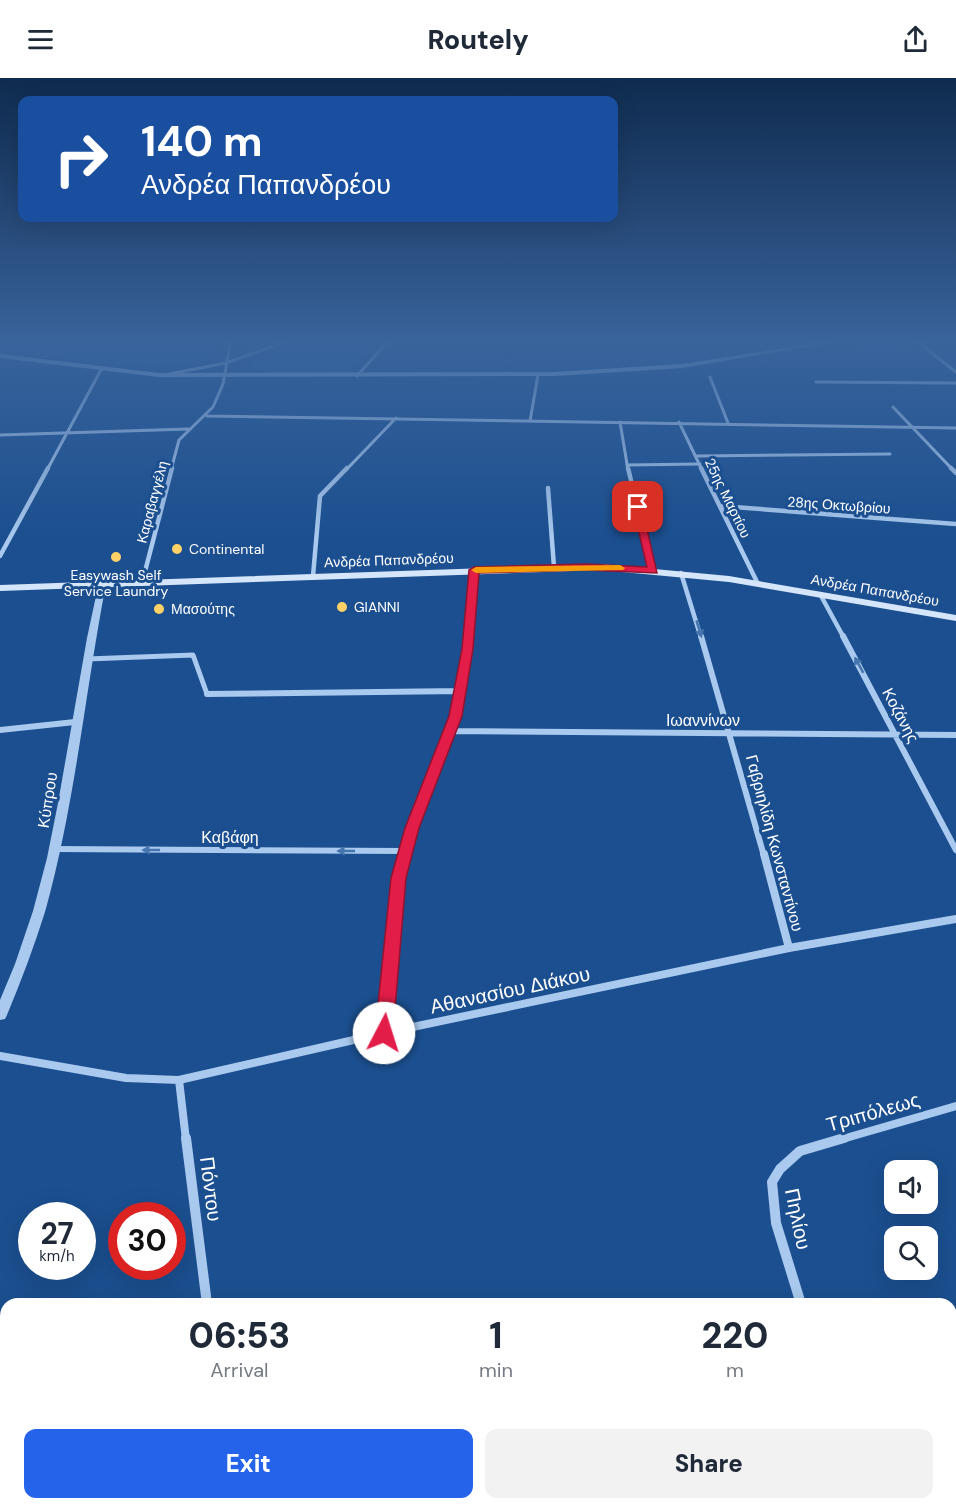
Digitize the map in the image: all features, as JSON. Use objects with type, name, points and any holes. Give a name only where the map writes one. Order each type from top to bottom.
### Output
[{"type":"main road","name":"Ανδρέα Παπανδρέου","points":[[0,588],[554,567],[681,573],[956,618]]},
{"type":"street","points":[[0,556],[82,407]]},
{"type":"street","name":"Καραβαγγέλη","points":[[142,583],[179,440],[188,429],[207,416],[213,407]]},
{"type":"street","points":[[530,421],[532,407]]},
{"type":"street","points":[[722,407],[728,423]]},
{"type":"street","points":[[893,407],[956,473]]},
{"type":"street","points":[[207,416],[956,428]]},
{"type":"street","points":[[313,576],[320,496],[396,418]]},
{"type":"street","points":[[620,422],[627,465],[653,571]]},
{"type":"street","name":"25ης Μαρτίου","points":[[679,422],[758,584]]},
{"type":"street","points":[[0,435],[188,429]]},
{"type":"street","points":[[696,456],[890,454]]},
{"type":"street","points":[[627,465],[700,464]]},
{"type":"street","points":[[548,488],[554,567]]},
{"type":"street","name":"28ης Οκτωβρίου","points":[[720,506],[956,524]]},
{"type":"street","points":[[384,1033],[399,878],[405,852],[450,731],[461,691],[474,570]]},
{"type":"street","name":"Γαβριηλίδη Κωνσταντίνου","points":[[681,573],[731,734],[789,948]]},
{"type":"street","name":"Κύπρου","points":[[0,1015],[28,952],[54,849],[75,722],[102,584]]},
{"type":"street","name":"Κοζάνης","points":[[819,594],[897,735],[956,850]]},
{"type":"street","points":[[87,659],[193,655],[207,694],[461,691]]},
{"type":"street","points":[[0,730],[75,722]]},
{"type":"street","name":"Ιωαννίνων","points":[[450,731],[956,735]]},
{"type":"street","name":"Καβάφη","points":[[54,849],[405,852]]},
{"type":"street","name":"Αθανασίου Διάκου","points":[[0,1056],[126,1078],[179,1080],[384,1033],[789,948],[956,919]]},
{"type":"street","name":"Πόντου","points":[[179,1080],[206,1298]]},
{"type":"street","name":"Τριπόλεως","points":[[800,1151],[956,1106]]},
{"type":"street","name":"Πηλίου","points":[[799,1298],[772,1205],[771,1182],[783,1165],[800,1151]]},
{"type":"slow traffic","points":[[476,570],[554,567],[620,568]]},
{"type":"place","name":"Continental","points":[[177,549]]},
{"type":"place","name":"Easywash Self Service Laundry","points":[[116,557]]},
{"type":"place","name":"GIANNI","points":[[342,607]]},
{"type":"place","name":"Μασούτης","points":[[159,609]]},
{"type":"route","points":[[384,1033],[399,878],[412,828],[455,716],[467,649],[474,570],[586,567],[653,571],[638,507]]}]
